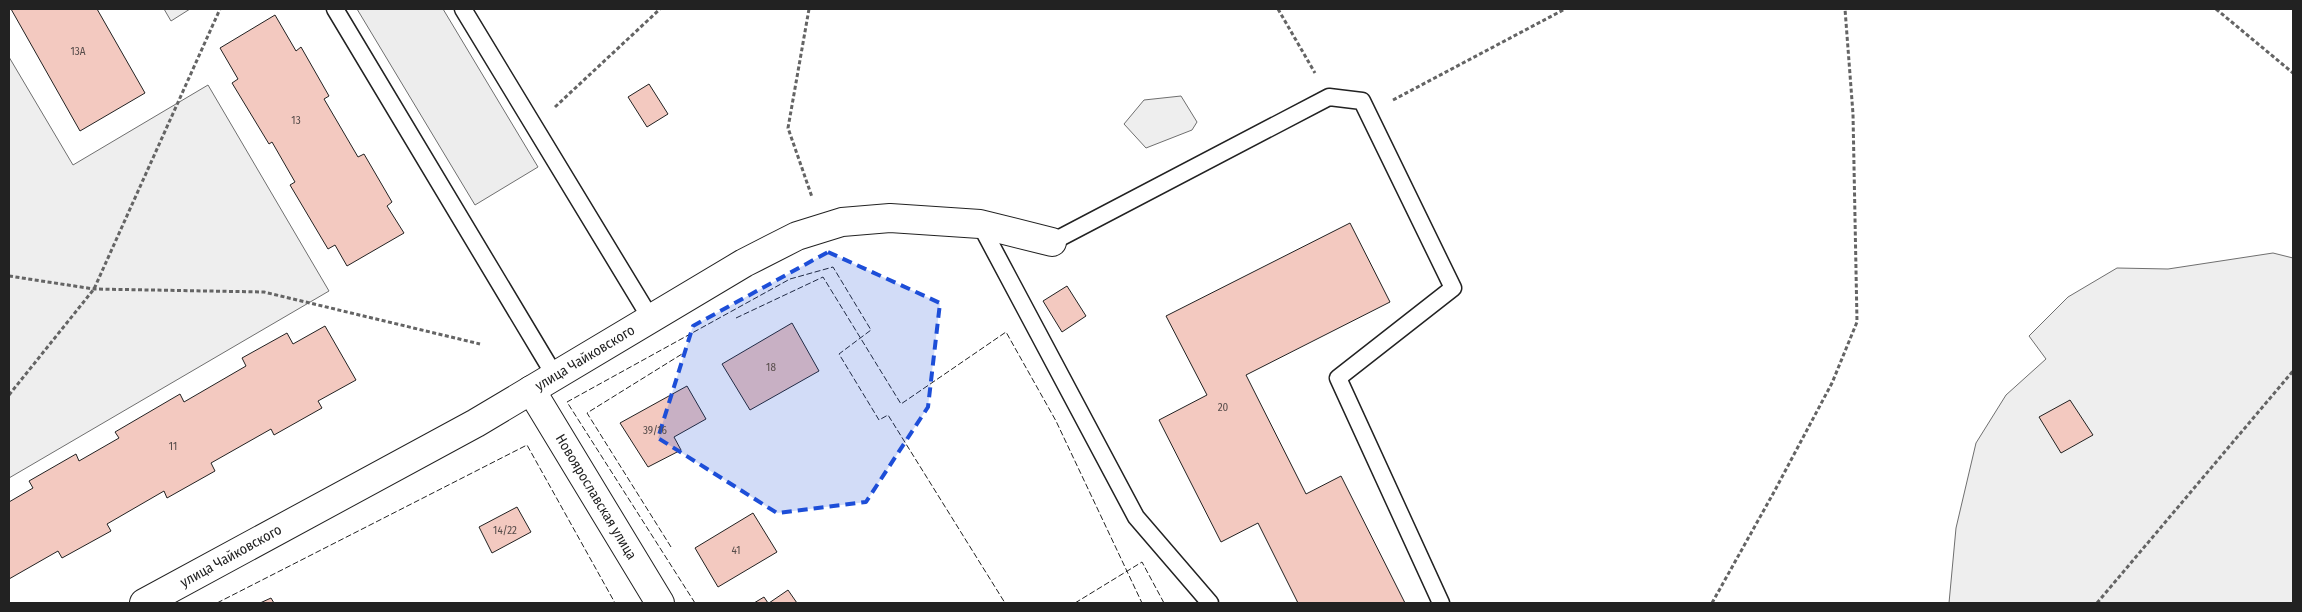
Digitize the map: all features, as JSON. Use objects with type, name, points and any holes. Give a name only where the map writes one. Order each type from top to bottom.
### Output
[{"type":"street","name":"улица Чайковского","points":[[144,603],[476,423],[744,263],[797,236],[842,222],[890,218],[980,224],[1052,242]]},
{"type":"street","name":"Новоярославская улица","points":[[531,390],[660,603]]},
{"type":"lane","points":[[335,9],[555,376]]},
{"type":"lane","points":[[463,9],[651,319]]},
{"type":"lane","points":[[1052,242],[1329,97],[1362,101],[1452,288],[1338,378],[1441,603]]},
{"type":"lane","points":[[980,224],[1136,518],[1210,603]]},
{"type":"path","points":[[9,395],[94,289],[220,9]]},
{"type":"path","points":[[535,126],[660,9]]},
{"type":"path","points":[[808,9],[788,128],[823,228]]},
{"type":"path","points":[[1278,9],[1329,97]]},
{"type":"path","points":[[1368,113],[1565,9]]},
{"type":"path","points":[[1712,603],[1832,383],[1857,322],[1853,114],[1845,9]]},
{"type":"path","points":[[2216,9],[2293,72]]},
{"type":"path","points":[[9,276],[94,289],[264,292],[480,344]]},
{"type":"path","points":[[2097,603],[2293,371]]},
{"type":"highlighted area","points":[[828,252],[940,303],[928,407],[866,502],[777,513],[658,438],[693,326]]},
{"type":"shaded area","points":[[164,9],[190,9],[171,21]]},
{"type":"shaded area","points":[[357,9],[443,9],[538,167],[475,205]]},
{"type":"shaded area","points":[[9,57],[73,165],[208,85],[329,291],[9,478]]},
{"type":"shaded area","points":[[1181,96],[1197,122],[1192,130],[1146,148],[1124,124],[1144,100]]},
{"type":"shaded area","points":[[2273,253],[2293,258],[2293,603],[1949,603],[1956,528],[1976,443],[2006,395],[2046,359],[2029,336],[2068,297],[2117,268],[2168,269]]},
{"type":"building","points":[[11,9],[97,9],[145,93],[80,131]]},
{"type":"building","points":[[275,15],[296,51],[301,47],[329,96],[324,99],[358,157],[364,154],[392,202],[387,206],[404,233],[347,266],[335,245],[328,249],[290,185],[295,182],[272,142],[269,144],[232,83],[238,79],[220,48]]},
{"type":"building","points":[[649,84],[668,114],[647,127],[628,97]]},
{"type":"building","points":[[1350,223],[1390,302],[1246,375],[1306,494],[1341,476],[1405,603],[1298,603],[1258,523],[1221,542],[1159,420],[1207,395],[1166,316]]},
{"type":"building","points":[[1067,286],[1086,316],[1062,332],[1043,301]]},
{"type":"building","points":[[792,323],[819,371],[750,410],[722,364]]},
{"type":"building","points":[[325,326],[356,380],[318,401],[322,408],[274,435],[271,429],[211,463],[215,471],[167,498],[164,491],[107,524],[111,531],[62,558],[58,551],[9,579],[9,502],[33,488],[29,481],[76,454],[79,461],[119,438],[115,432],[180,394],[184,402],[246,366],[242,358],[287,333],[293,344]]},
{"type":"building","points":[[687,386],[706,419],[674,437],[681,450],[648,467],[620,423]]},
{"type":"building","points":[[2070,400],[2093,435],[2061,453],[2039,417]]},
{"type":"building","points":[[517,507],[531,532],[492,553],[479,527]]},
{"type":"building","points":[[753,513],[777,552],[718,587],[695,548]]},
{"type":"building","points":[[788,590],[797,603],[769,603]]},
{"type":"building","points":[[764,597],[768,603],[754,603]]},
{"type":"building","points":[[271,598],[274,603],[260,603]]},
{"type":"fence","points":[[695,603],[567,402],[790,279],[833,267],[871,330],[839,354],[879,420],[888,415],[1005,603]]},
{"type":"fence","points":[[736,318],[823,277],[901,404],[1006,332],[1056,421],[1142,603]]},
{"type":"fence","points":[[671,547],[587,413],[682,354]]},
{"type":"fence","points":[[217,603],[527,445],[615,603]]},
{"type":"fence","points":[[1075,603],[1142,562],[1164,603]]}]
